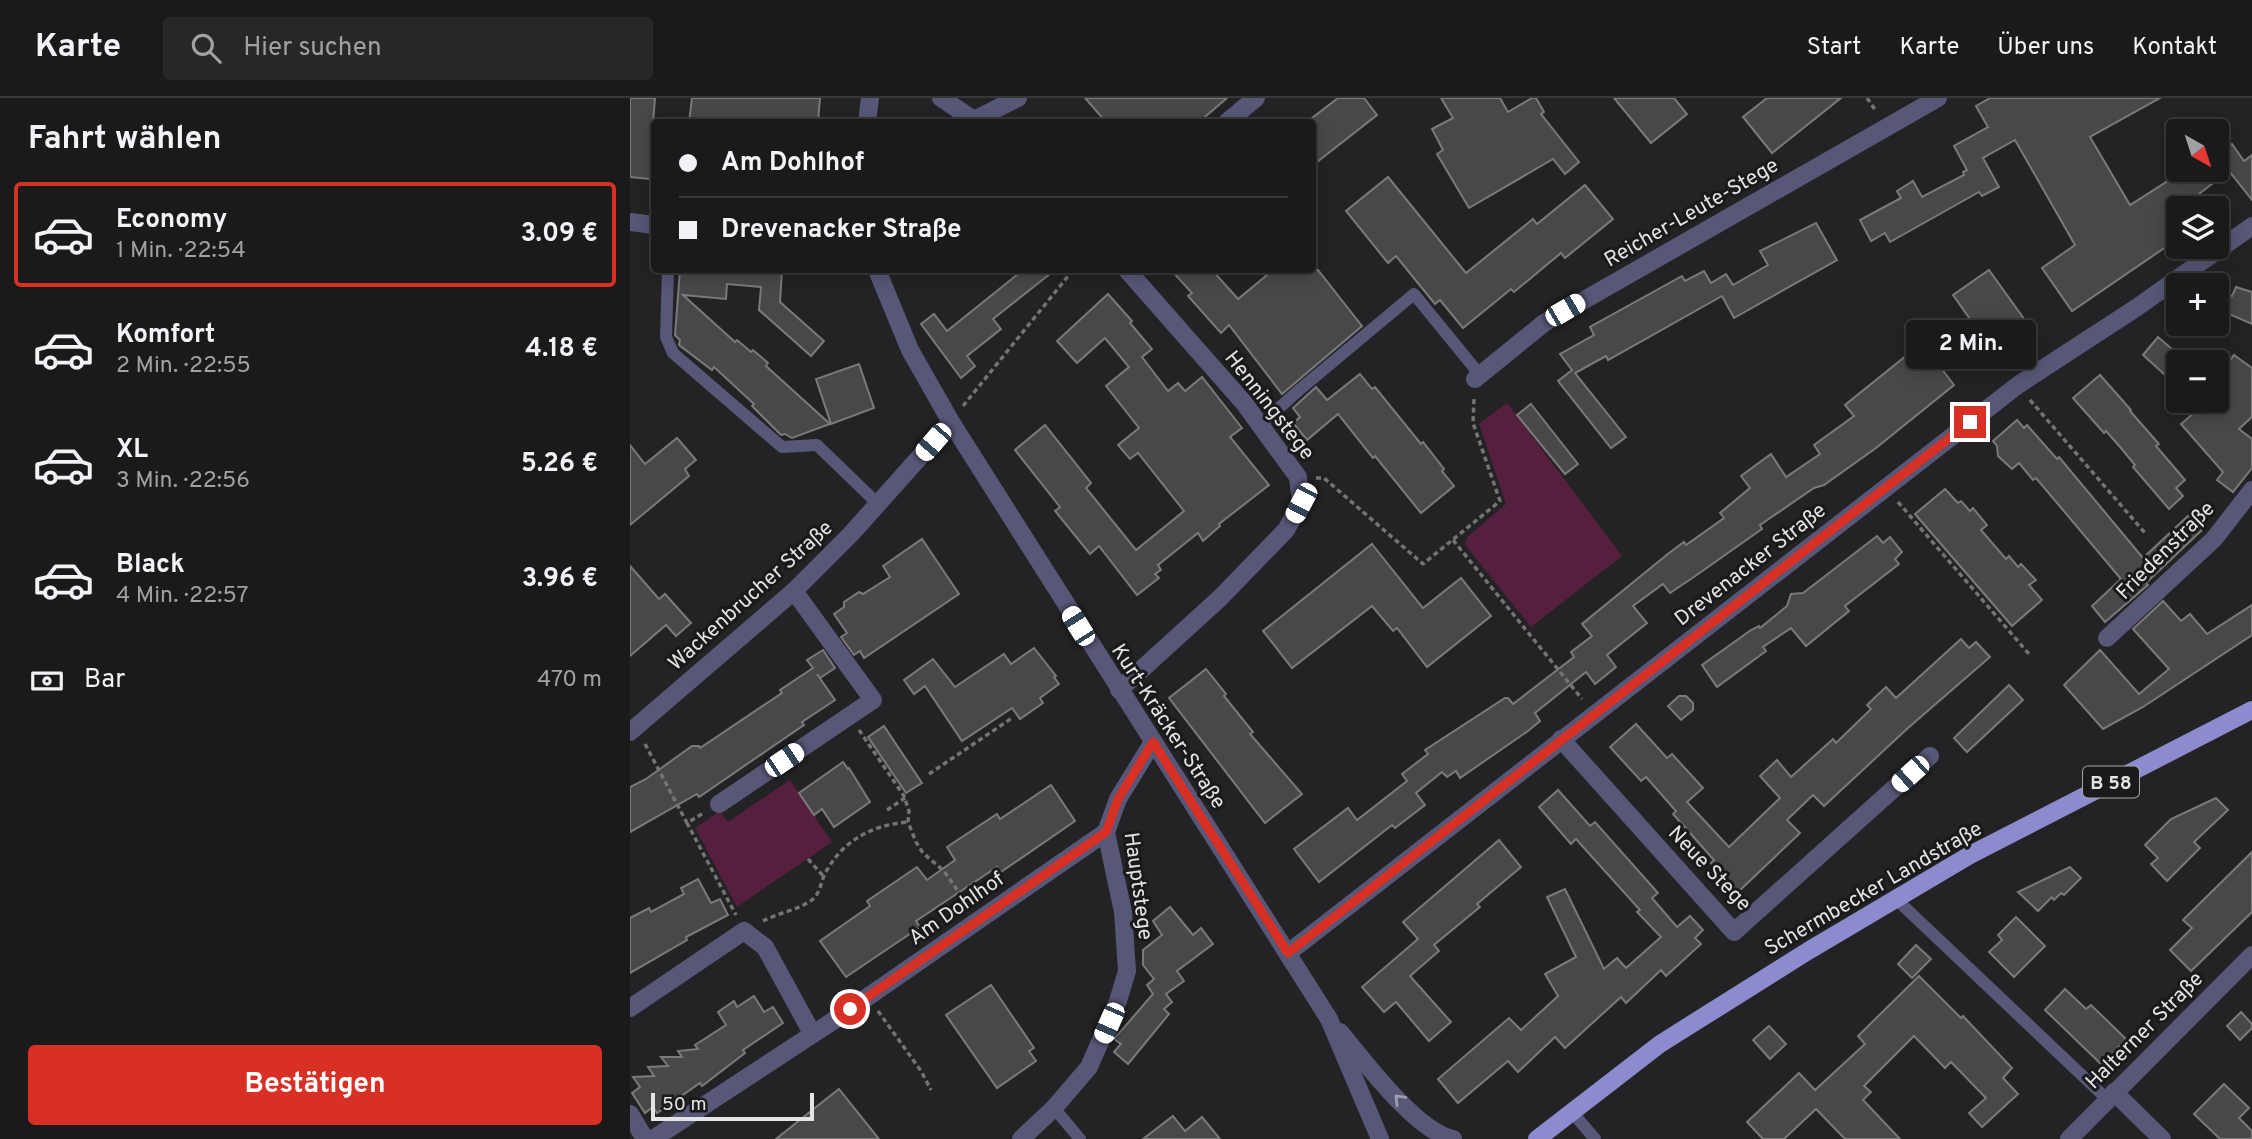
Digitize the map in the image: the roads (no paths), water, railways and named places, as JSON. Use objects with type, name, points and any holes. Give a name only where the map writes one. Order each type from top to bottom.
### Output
[{"type":"main road","name":"Schermbecker Landstraße","points":[[1537,1139],[1667,1039],[1896,899],[1970,855],[2252,710]]},
{"type":"street","points":[[867,119],[870,98]]},
{"type":"street","points":[[941,98],[973,119]]},
{"type":"street","points":[[980,119],[1018,98]]},
{"type":"street","points":[[1231,119],[1256,98]]},
{"type":"street","name":"Reicher-Leute-Stege","points":[[1477,377],[1544,323],[1938,98]]},
{"type":"street","points":[[630,222],[651,225]]},
{"type":"street","name":"Drevenacker Straße","points":[[1288,953],[2018,385],[2252,226]]},
{"type":"street","name":"Kurt-Kräcker-Straße","points":[[878,273],[909,350],[951,422],[1329,1020],[1380,1139]]},
{"type":"street","name":"Henningstege","points":[[1119,690],[1220,598],[1286,530],[1301,503],[1298,477],[1244,403],[1130,273]]},
{"type":"street","name":"Wackenbrucher Straße","points":[[633,729],[794,591],[878,504],[951,422]]},
{"type":"street","name":"Friedenstraße","points":[[2107,638],[2214,538],[2252,490]]},
{"type":"street","points":[[719,804],[873,700],[794,591]]},
{"type":"street","name":"Neue Stege","points":[[1561,739],[1734,932],[1930,756]]},
{"type":"street","name":"Hauptstege","points":[[1021,1139],[1054,1108],[1089,1067],[1118,1001],[1127,971],[1123,912],[1106,832],[1118,799],[1153,742]]},
{"type":"street","name":"Am Dohlhof","points":[[653,1139],[833,1021],[1106,832]]},
{"type":"street","points":[[630,1008],[748,934],[765,947],[812,1033]]},
{"type":"street","name":"Halterner Straße","points":[[2069,1139],[2252,955]]},
{"type":"street","name":"Kurt-Kräcker-Straße","points":[[1329,1020],[1427,1127],[1453,1139]]},
{"type":"street","points":[[2110,1095],[2162,1139]]},
{"type":"street","points":[[630,1114],[645,1139]]},
{"type":"lane","points":[[668,273],[666,337],[673,353],[782,447],[817,445],[878,504]]},
{"type":"lane","points":[[1260,425],[1414,294],[1477,377]]},
{"type":"lane","points":[[1896,899],[2110,1095]]},
{"type":"lane","points":[[1054,1108],[1080,1139]]},
{"type":"lane","points":[[1572,1112],[1595,1139]]}]
